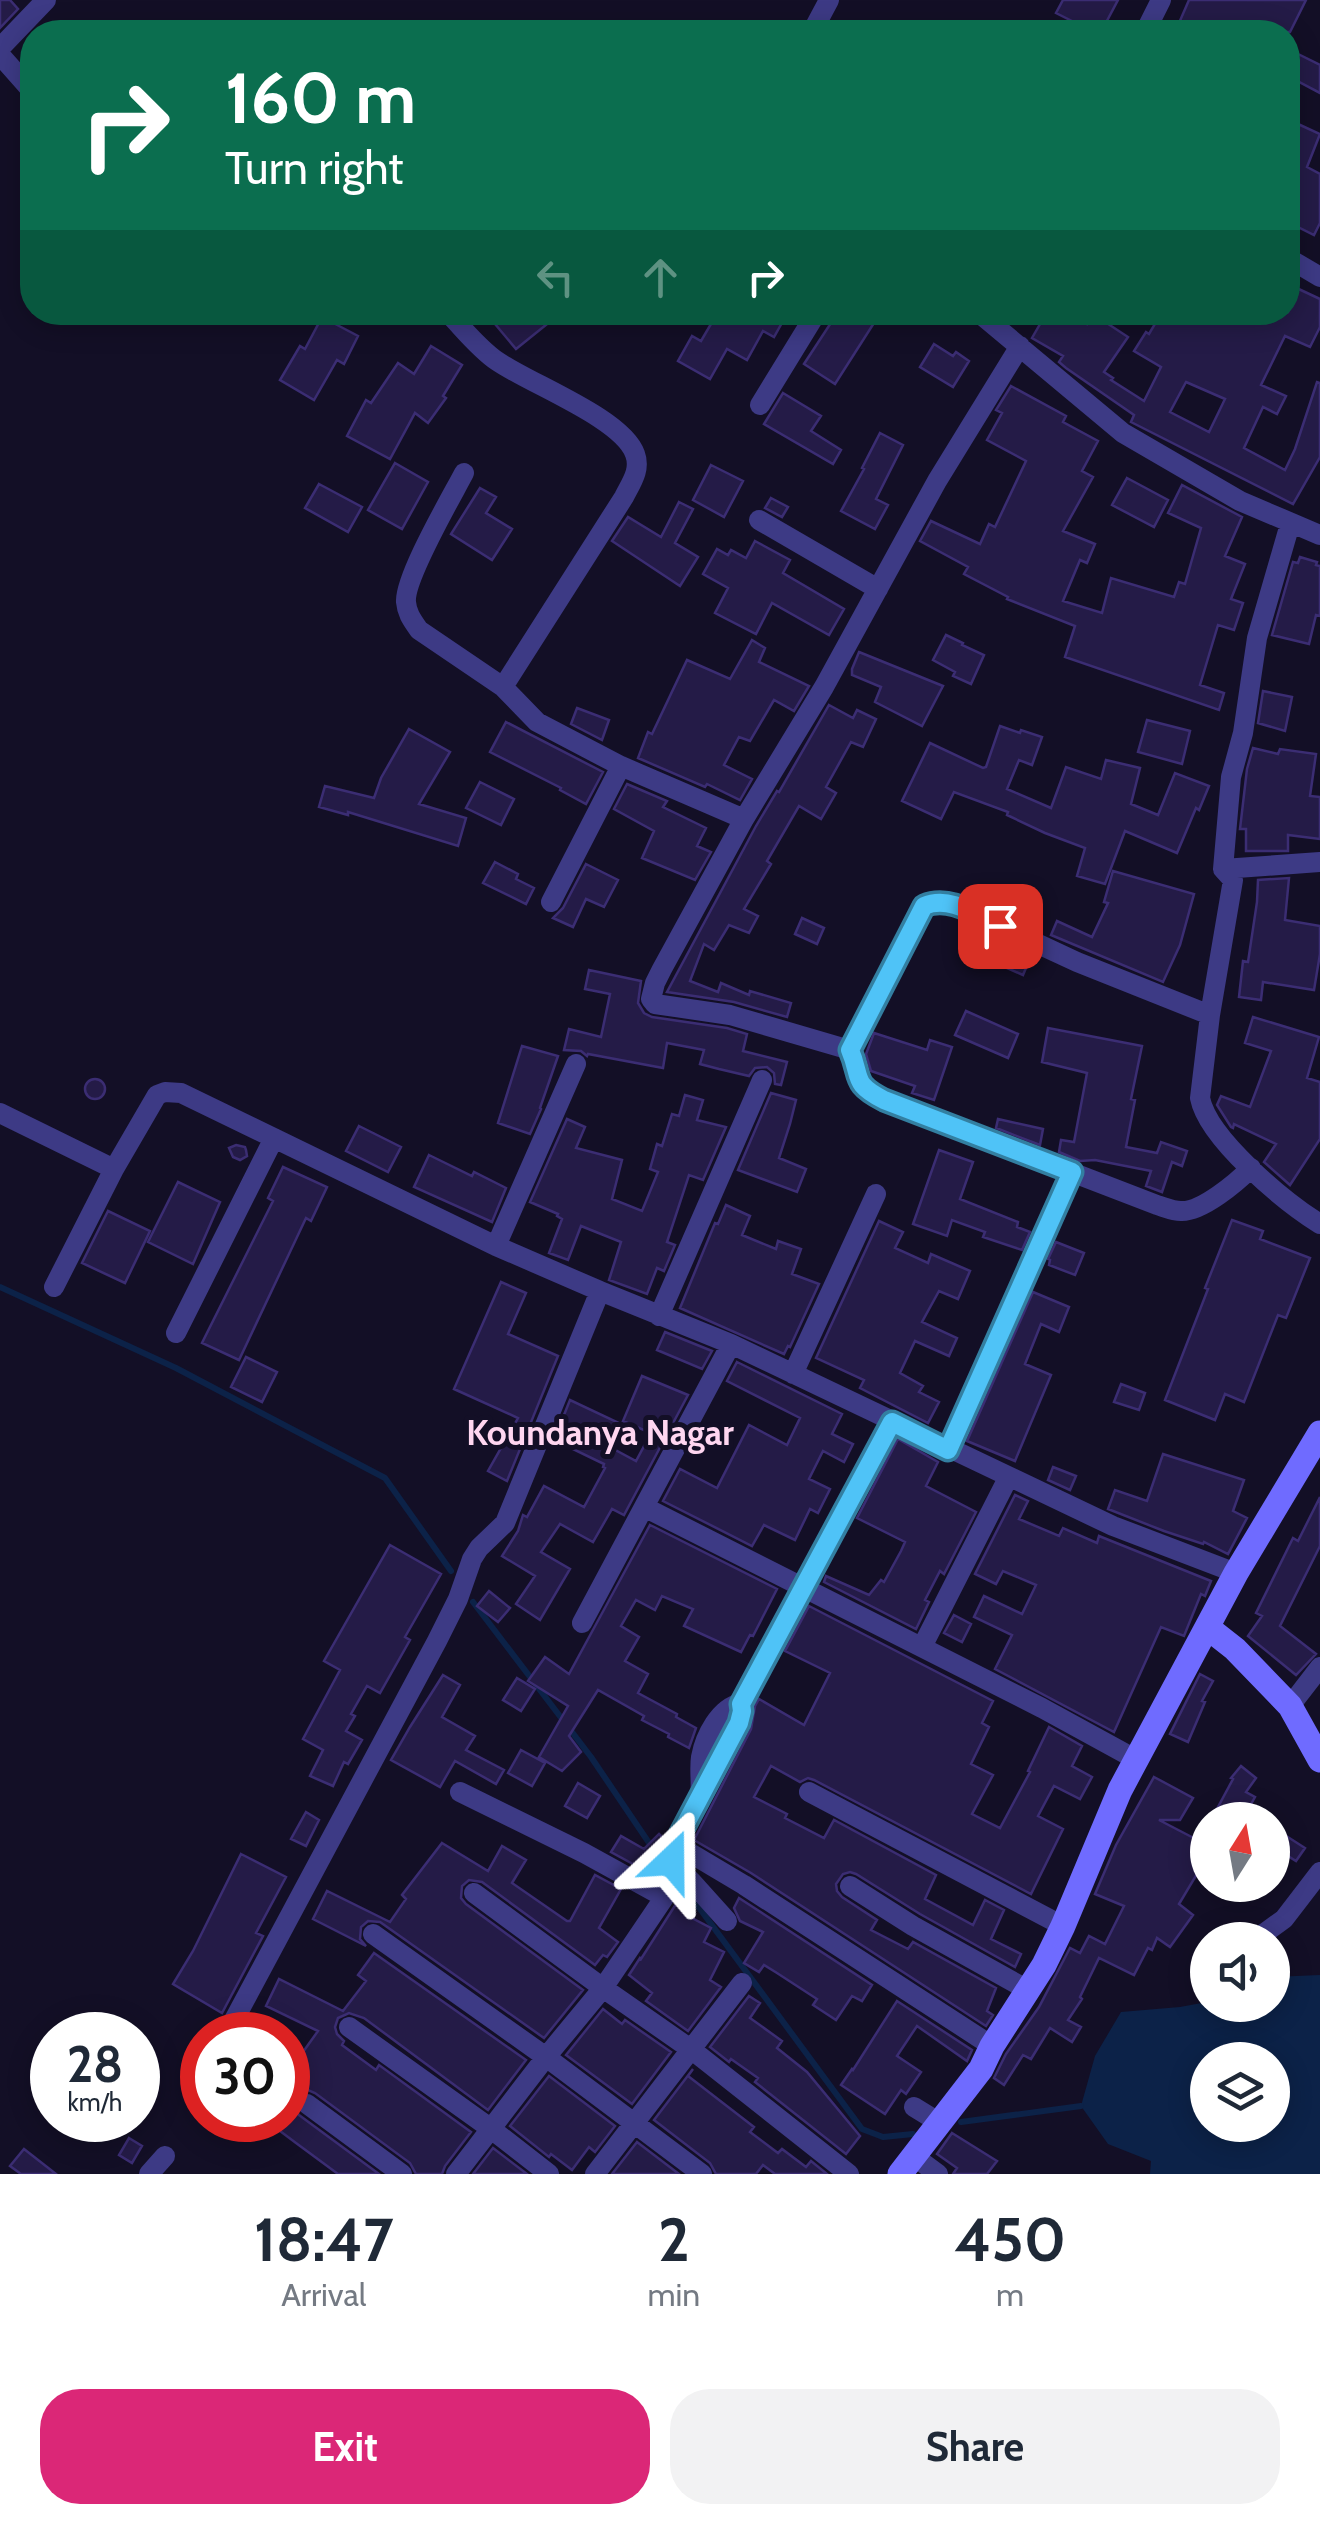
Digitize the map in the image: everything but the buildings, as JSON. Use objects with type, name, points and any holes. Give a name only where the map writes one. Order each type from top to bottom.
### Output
[{"type":"main road","points":[[907,2166],[981,2069],[1028,1990],[1063,1926],[1120,1790],[1236,1573],[1320,1433]]},
{"type":"main road","points":[[1207,1627],[1290,1706],[1320,1760]]},
{"type":"street","points":[[28,20],[46,0]]},
{"type":"street","points":[[20,29],[0,52],[20,76]]},
{"type":"street","points":[[460,325],[494,359],[610,425],[628,441],[638,462],[636,476],[624,497],[503,687]]},
{"type":"street","points":[[760,405],[809,325]]},
{"type":"street","points":[[997,325],[1123,433],[1240,501],[1320,535]]},
{"type":"street","points":[[1020,346],[937,481],[824,687],[744,819],[662,969],[652,999],[655,1004],[730,1015],[850,1050],[859,1081],[876,1096],[1156,1205],[1181,1212],[1195,1208],[1238,1182],[1251,1168]]},
{"type":"street","points":[[464,472],[415,569],[406,600],[410,618],[419,630],[503,687],[537,722],[621,766],[744,819]]},
{"type":"street","points":[[759,520],[878,589]]},
{"type":"street","points":[[1290,524],[1257,638],[1243,734],[1231,777],[1223,869],[1232,880],[1200,1098],[1202,1111],[1220,1136],[1251,1168],[1320,1224]]},
{"type":"street","points":[[551,902],[621,766]]},
{"type":"street","points":[[1223,869],[1320,862]]},
{"type":"street","points":[[850,1050],[924,906],[934,902],[946,901],[1077,962],[1210,1015]]},
{"type":"street","points":[[496,1246],[576,1064]]},
{"type":"street","points":[[660,1316],[762,1080]]},
{"type":"street","points":[[54,1286],[151,1102],[164,1092],[181,1094],[496,1246],[731,1344],[1113,1526],[1236,1573]]},
{"type":"street","points":[[0,1114],[114,1169]]},
{"type":"street","points":[[176,1332],[274,1138]]},
{"type":"street","points":[[948,1450],[1072,1172]]},
{"type":"street","points":[[793,1374],[876,1194]]},
{"type":"street","points":[[238,2012],[437,1641],[478,1548],[505,1523],[600,1292]]},
{"type":"street","points":[[582,1623],[731,1344]]},
{"type":"street","points":[[727,1921],[671,1861],[675,1844],[700,1799],[700,1760],[705,1741],[720,1716],[729,1707],[741,1704],[892,1422]]},
{"type":"street","points":[[922,1647],[1008,1478]]},
{"type":"street","points":[[644,1507],[1137,1760]]},
{"type":"street","points":[[1290,1706],[1320,1667]]},
{"type":"street","points":[[460,1792],[664,1897]]},
{"type":"street","points":[[809,1792],[1063,1926]]},
{"type":"street","points":[[675,1844],[992,2046]]},
{"type":"street","points":[[1280,1922],[1320,1872]]},
{"type":"street","points":[[456,2174],[602,1988],[670,1888],[691,1881]]},
{"type":"street","points":[[850,1886],[1028,1990]]},
{"type":"street","points":[[474,1893],[692,2050],[849,2174]]},
{"type":"street","points":[[374,1934],[702,2174]]},
{"type":"street","points":[[595,2174],[742,1983]]},
{"type":"street","points":[[349,2027],[549,2174]]},
{"type":"street","points":[[310,2107],[402,2174]]},
{"type":"street","points":[[914,2107],[940,2123]]},
{"type":"street","points":[[149,2174],[165,2156]]},
{"type":"street","points":[[907,2166],[938,2174]]},
{"type":"water","points":[[1320,1975],[1320,2174],[1150,2174],[1151,2161],[1108,2144],[1081,2106],[1095,2056],[1121,2012],[1190,2005],[1190,2022],[1290,2022],[1290,1976]]},
{"type":"waterway","points":[[0,1287],[176,1368],[385,1478],[451,1571]]},
{"type":"waterway","points":[[473,1602],[591,1757],[666,1868]]},
{"type":"waterway","points":[[689,1894],[862,2129],[883,2137],[913,2134]]},
{"type":"waterway","points":[[961,2122],[1081,2106]]},
{"type":"district","name":"Koundanya Nagar","points":[[600,1433]]},
{"type":"route","points":[[671,1861],[675,1844],[739,1723],[741,1704],[892,1422],[948,1450],[1072,1172],[884,1100],[865,1088],[854,1071],[850,1050],[924,906],[946,901],[1000,926]]}]
